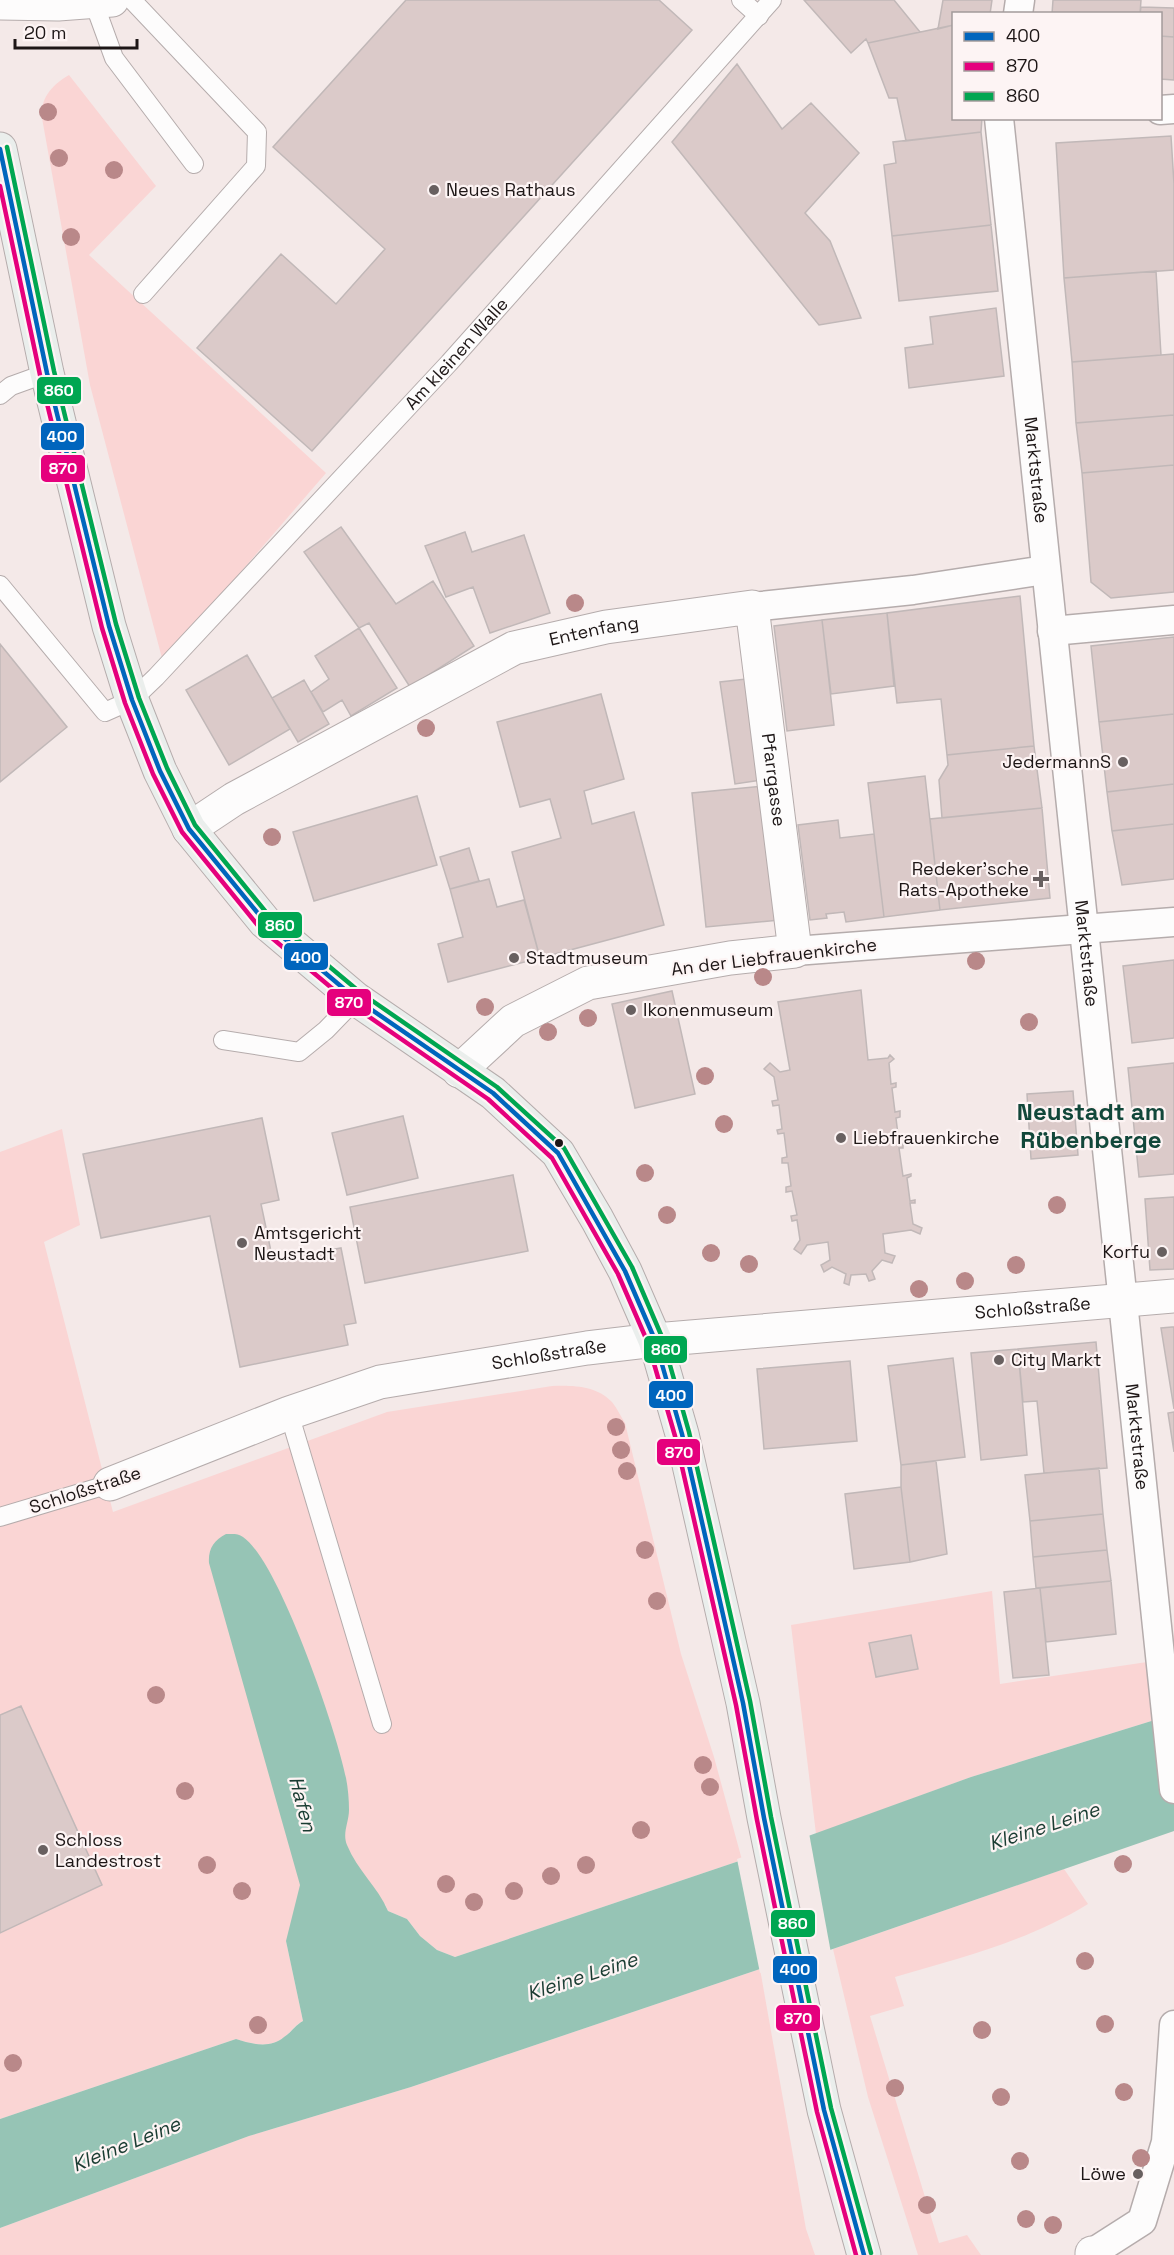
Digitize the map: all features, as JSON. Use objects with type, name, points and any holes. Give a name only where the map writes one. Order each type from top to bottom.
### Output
[{"type":"main road","points":[[0,149],[47,373],[109,626],[132,700],[160,771],[189,829],[265,922],[356,999],[493,1093],[558,1153],[625,1271],[655,1340],[685,1446],[743,1703],[795,1977],[825,2110],[864,2255]]},
{"type":"street","points":[[0,3],[103,1]]},
{"type":"street","name":"Marktstraße","points":[[999,120],[1174,1789]]},
{"type":"street","name":"Entenfang","points":[[189,829],[234,799],[514,648],[606,627],[752,607],[913,590],[1045,570]]},
{"type":"street","name":"Pfarrgasse","points":[[752,607],[795,951]]},
{"type":"street","points":[[1052,631],[1174,620]]},
{"type":"street","name":"An der Liebfrauenkirche","points":[[459,1071],[513,1021],[588,983],[730,958],[795,951],[1174,922]]},
{"type":"street","name":"Schloßstraße","points":[[110,1484],[289,1413],[380,1382],[587,1348],[655,1340],[1174,1296]]},
{"type":"street","points":[[1092,2254],[1142,2221],[1166,2142],[1174,2025]]},
{"type":"lane","points":[[132,0],[257,132],[256,166],[143,294]]},
{"type":"lane","points":[[741,0],[759,16]]},
{"type":"lane","name":"Am kleinen Walle","points":[[132,700],[449,363],[772,0]]},
{"type":"lane","points":[[103,1],[114,58],[194,164]]},
{"type":"lane","points":[[0,395],[11,386],[47,373]]},
{"type":"lane","points":[[0,585],[105,712],[132,700]]},
{"type":"lane","points":[[223,1040],[300,1052],[326,1030],[356,999]]},
{"type":"lane","points":[[289,1413],[382,1724]]},
{"type":"lane","name":"Schloßstraße","points":[[0,1517],[110,1484]]},
{"type":"shaded area","points":[[69,75],[156,186],[89,255],[326,473],[163,662],[90,385],[42,118],[43,104],[48,93]]},
{"type":"shaded area","points":[[62,1129],[80,1225],[44,1242],[113,1512],[387,1412],[552,1386],[576,1386],[599,1393],[612,1402],[625,1423],[681,1654],[714,1757],[742,1860],[455,1957],[437,1950],[420,1936],[407,1919],[388,1911],[385,1904],[286,1941],[303,2021],[279,2041],[261,2044],[236,2039],[0,2119],[0,1152]]},
{"type":"shaded area","points":[[992,1591],[1000,1684],[1174,1658],[1174,1714],[971,1777],[816,1834],[791,1625]]},
{"type":"shaded area","points":[[1064,1869],[1088,1904],[1018,1938],[895,1977],[904,2006],[870,2016],[939,2243],[967,2235],[981,2255],[918,2255],[868,2097],[833,1949]]},
{"type":"shaded area","points":[[760,1969],[806,2229],[815,2255],[0,2255],[0,2228],[249,2136],[411,2087]]},
{"type":"water","points":[[226,1534],[243,1537],[257,1552],[273,1578],[305,1649],[331,1724],[346,1778],[349,1810],[345,1836],[351,1854],[388,1911],[407,1919],[420,1936],[437,1950],[455,1957],[742,1860],[971,1777],[1174,1714],[1174,1831],[827,1951],[760,1969],[411,2087],[249,2136],[0,2228],[0,2119],[236,2039],[255,2044],[273,2043],[279,2041],[303,2021],[286,1941],[300,1885],[209,1563],[213,1546]]},
{"type":"pier","points":[[809,1833],[831,1953],[760,1973],[737,1859]]},
{"type":"building","name":"Neues Rathaus","points":[[406,0],[659,0],[692,30],[312,451],[197,348],[281,254],[336,304],[385,249],[273,147]]},
{"type":"building","points":[[804,0],[894,0],[920,32],[868,43],[866,39],[851,53]]},
{"type":"building","points":[[943,0],[992,0],[990,12],[952,12],[952,26],[938,29]]},
{"type":"building","points":[[1053,0],[1141,0],[1140,12],[1052,12]]},
{"type":"building","points":[[1141,7],[1174,8],[1174,37],[1162,36],[1162,12],[1140,12]]},
{"type":"building","points":[[952,25],[952,120],[982,120],[981,132],[906,141],[897,98],[889,98],[868,43]]},
{"type":"building","points":[[1162,36],[1174,37],[1174,80],[1162,79]]},
{"type":"building","points":[[737,64],[782,129],[811,103],[859,153],[805,213],[830,241],[861,318],[819,325],[672,142]]},
{"type":"building","points":[[981,132],[991,225],[892,236],[884,165],[896,163],[893,142]]},
{"type":"building","points":[[1171,136],[1174,184],[1174,270],[1064,278],[1056,143]]},
{"type":"building","points":[[991,225],[998,291],[899,301],[892,236]]},
{"type":"building","points":[[1156,271],[1161,355],[1072,362],[1064,278]]},
{"type":"building","points":[[996,308],[1004,376],[909,388],[905,348],[933,344],[930,317]]},
{"type":"building","points":[[1174,354],[1174,415],[1076,423],[1072,362]]},
{"type":"building","points":[[1174,415],[1174,465],[1082,473],[1076,423]]},
{"type":"building","points":[[1174,465],[1174,592],[1111,598],[1091,582],[1082,473]]},
{"type":"building","points":[[341,527],[396,604],[433,581],[474,646],[410,687],[369,623],[359,628],[304,552]]},
{"type":"building","points":[[465,532],[472,552],[524,535],[550,613],[490,633],[473,587],[446,597],[425,546]]},
{"type":"building","points":[[1020,596],[1034,746],[947,755],[941,699],[897,703],[887,613]]},
{"type":"building","points":[[887,613],[894,686],[831,694],[822,620]]},
{"type":"building","points":[[822,620],[834,725],[787,731],[774,626]]},
{"type":"building","points":[[359,628],[397,688],[351,716],[342,700],[323,712],[311,692],[329,679],[315,656]]},
{"type":"building","points":[[1174,637],[1174,714],[1099,722],[1091,646]]},
{"type":"building","points":[[0,644],[67,727],[0,782]]},
{"type":"building","points":[[247,655],[290,729],[229,765],[186,690]]},
{"type":"building","points":[[746,679],[761,780],[735,784],[720,682]]},
{"type":"building","points":[[304,680],[329,724],[298,742],[272,698]]},
{"type":"building","points":[[601,694],[624,779],[584,791],[592,824],[634,812],[664,925],[540,958],[512,852],[561,838],[550,799],[520,807],[497,722]]},
{"type":"building","points":[[1174,714],[1174,784],[1107,792],[1099,722]]},
{"type":"building","points":[[1034,746],[1042,808],[942,818],[939,780],[948,765],[947,755]]},
{"type":"building","points":[[925,776],[940,910],[884,917],[868,783]]},
{"type":"building","points":[[1174,784],[1174,824],[1112,831],[1107,792]]},
{"type":"building","points":[[764,786],[779,920],[706,927],[692,793]]},
{"type":"building","points":[[417,796],[437,865],[314,901],[293,832]]},
{"type":"building","points":[[1042,808],[1050,898],[940,910],[930,819]]},
{"type":"building","points":[[838,820],[840,838],[874,834],[884,917],[846,922],[844,912],[826,914],[827,918],[810,920],[798,825]]},
{"type":"building","points":[[1174,824],[1174,879],[1122,885],[1112,831]]},
{"type":"building","points":[[469,848],[479,881],[450,889],[440,857]]},
{"type":"building","points":[[489,879],[497,907],[524,900],[540,958],[448,982],[438,944],[463,937],[450,889]]},
{"type":"building","points":[[1174,960],[1174,1038],[1132,1043],[1123,966]]},
{"type":"building","name":"Liebfrauenkirche","points":[[861,990],[868,1060],[888,1058],[890,1055],[894,1059],[889,1063],[891,1084],[896,1083],[896,1087],[892,1088],[895,1112],[900,1111],[900,1117],[896,1118],[899,1143],[903,1143],[903,1148],[899,1148],[903,1176],[911,1174],[907,1178],[910,1201],[915,1200],[915,1203],[910,1203],[913,1224],[922,1228],[920,1234],[911,1230],[883,1234],[885,1253],[895,1256],[892,1263],[882,1260],[872,1271],[875,1279],[869,1281],[866,1274],[851,1275],[849,1285],[844,1283],[846,1274],[832,1267],[824,1272],[821,1265],[830,1260],[828,1242],[807,1245],[801,1254],[794,1249],[800,1240],[797,1220],[792,1221],[791,1216],[797,1215],[792,1191],[786,1192],[786,1187],[791,1186],[788,1163],[782,1163],[782,1158],[787,1157],[784,1133],[778,1134],[777,1130],[782,1129],[779,1105],[773,1106],[772,1101],[778,1100],[774,1077],[764,1069],[770,1063],[780,1072],[790,1070],[778,1002]]},
{"type":"building","points":[[672,991],[695,1094],[635,1108],[612,1004]]},
{"type":"building","points":[[1174,1063],[1174,1174],[1139,1177],[1128,1068]]},
{"type":"building","points":[[1073,1091],[1078,1155],[1031,1159],[1027,1094]]},
{"type":"building","points":[[403,1116],[418,1178],[347,1195],[332,1133]]},
{"type":"building","name":"Amtsgericht Neustadt","points":[[262,1118],[279,1200],[261,1204],[273,1261],[341,1248],[356,1323],[344,1325],[348,1345],[240,1367],[210,1216],[101,1238],[83,1154]]},
{"type":"building","points":[[513,1175],[528,1251],[365,1283],[350,1207]]},
{"type":"building","points":[[1174,1197],[1174,1269],[1150,1270],[1145,1199]]},
{"type":"building","points":[[1174,1327],[1174,1409],[1161,1328]]},
{"type":"building","points":[[1096,1342],[1107,1468],[1044,1473],[1037,1401],[1023,1402],[1018,1349]]},
{"type":"building","points":[[1018,1349],[1027,1455],[981,1460],[971,1353]]},
{"type":"building","points":[[953,1358],[965,1457],[901,1465],[888,1366]]},
{"type":"building","points":[[850,1361],[857,1441],[764,1449],[757,1369]]},
{"type":"building","points":[[1174,1412],[1174,1452],[1168,1413]]},
{"type":"building","points":[[936,1461],[947,1554],[910,1562],[901,1487],[901,1465]]},
{"type":"building","points":[[1099,1468],[1103,1514],[1030,1521],[1025,1475]]},
{"type":"building","points":[[901,1487],[910,1562],[854,1569],[845,1494]]},
{"type":"building","points":[[1103,1514],[1107,1550],[1033,1557],[1030,1521]]},
{"type":"building","points":[[1107,1550],[1111,1581],[1036,1588],[1033,1557]]},
{"type":"building","points":[[1111,1581],[1116,1634],[1046,1642],[1040,1588]]},
{"type":"building","points":[[1040,1588],[1049,1675],[1013,1678],[1004,1592]]},
{"type":"building","points":[[911,1635],[918,1669],[876,1677],[869,1643]]},
{"type":"building","name":"Schloss Landestrost","points":[[21,1706],[102,1885],[0,1933],[0,1715]]},
{"type":"transit line","name":"860","points":[[7,147],[54,371],[116,624],[139,698],[167,768],[195,825],[270,917],[361,993],[497,1087],[564,1148],[632,1267],[662,1337],[689,1432],[750,1701],[771,1817],[831,2108],[871,2253]]},
{"type":"transit line","name":"400","points":[[0,149],[47,373],[109,626],[132,700],[160,771],[189,829],[265,922],[356,999],[493,1093],[558,1153],[625,1271],[655,1340],[682,1434],[743,1703],[764,1818],[824,2110],[864,2255]]},
{"type":"transit line","name":"870","points":[[0,186],[40,375],[102,628],[125,703],[153,774],[182,832],[260,928],[352,1005],[488,1099],[552,1158],[618,1274],[648,1343],[675,1436],[736,1705],[757,1820],[817,2112],[856,2255]]},
{"type":"place","name":"Neues Rathaus","points":[[434,190]]},
{"type":"place","name":"JedermannS","points":[[1123,762]]},
{"type":"place","name":"Redeker'sche Rats-Apotheke","points":[[1041,879]]},
{"type":"place","name":"Stadtmuseum","points":[[514,958]]},
{"type":"place","name":"Ikonenmuseum","points":[[631,1010]]},
{"type":"place","name":"Liebfrauenkirche","points":[[841,1138]]},
{"type":"place","name":"Amtsgericht Neustadt","points":[[242,1243]]},
{"type":"place","name":"Korfu","points":[[1162,1252]]},
{"type":"place","name":"City Markt","points":[[999,1360]]},
{"type":"place","name":"Schloss Landestrost","points":[[43,1850]]},
{"type":"place","name":"Löwe","points":[[1138,2174]]},
{"type":"district","name":"Neustadt am Rübenberge","points":[[1091,1126]]},
{"type":"water label","name":"Hafen","points":[[303,1804]]},
{"type":"water label","name":"Kleine Leine","points":[[1044,1826]]},
{"type":"water label","name":"Kleine Leine","points":[[582,1976]]},
{"type":"water label","name":"Kleine Leine","points":[[126,2144]]}]
